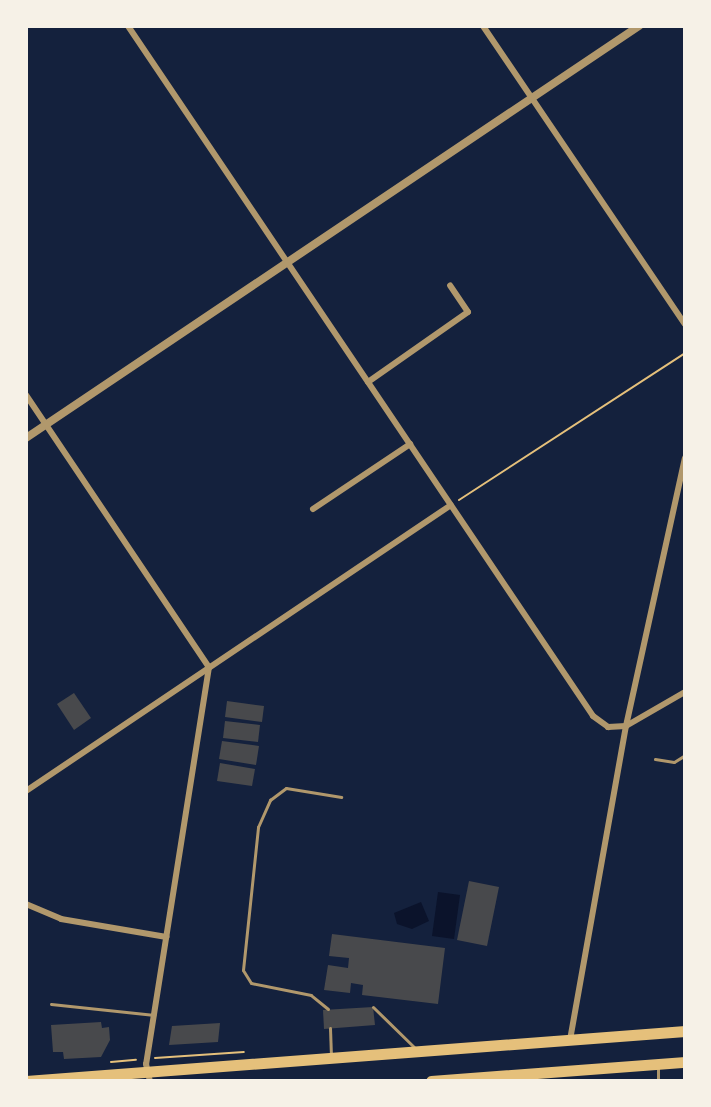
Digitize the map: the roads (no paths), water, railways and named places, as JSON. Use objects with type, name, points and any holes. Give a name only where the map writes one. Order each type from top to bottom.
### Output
[{"type":"highway","points":[[26,1081],[148,1076],[331,1058],[685,1031]]},
{"type":"highway","points":[[431,1081],[563,1076],[685,1062]]},
{"type":"street","points":[[128,26],[593,716],[608,727],[626,726],[685,692]]},
{"type":"street","points":[[483,26],[685,324]]},
{"type":"street","points":[[26,438],[639,26]]},
{"type":"street","points":[[368,382],[468,312],[450,285]]},
{"type":"street","points":[[26,395],[209,667],[154,1015],[148,1076]]},
{"type":"street","points":[[313,509],[410,444]]},
{"type":"street","points":[[570,1040],[626,726],[685,458]]},
{"type":"street","points":[[26,791],[451,505]]},
{"type":"street","points":[[26,904],[61,919],[166,937]]},
{"type":"lane","points":[[655,759],[674,762],[685,755]]},
{"type":"lane","points":[[328,1009],[311,995],[251,983],[243,970],[258,827],[270,800],[286,788],[341,797]]},
{"type":"lane","points":[[51,1004],[154,1015]]},
{"type":"lane","points":[[373,1007],[417,1051]]},
{"type":"lane","points":[[330,1028],[331,1058]]},
{"type":"lane","points":[[657,1064],[658,1081]]},
{"type":"water","points":[[438,892],[460,895],[454,939],[432,936]]},
{"type":"water","points":[[421,902],[429,921],[412,929],[397,924],[394,913]]}]
